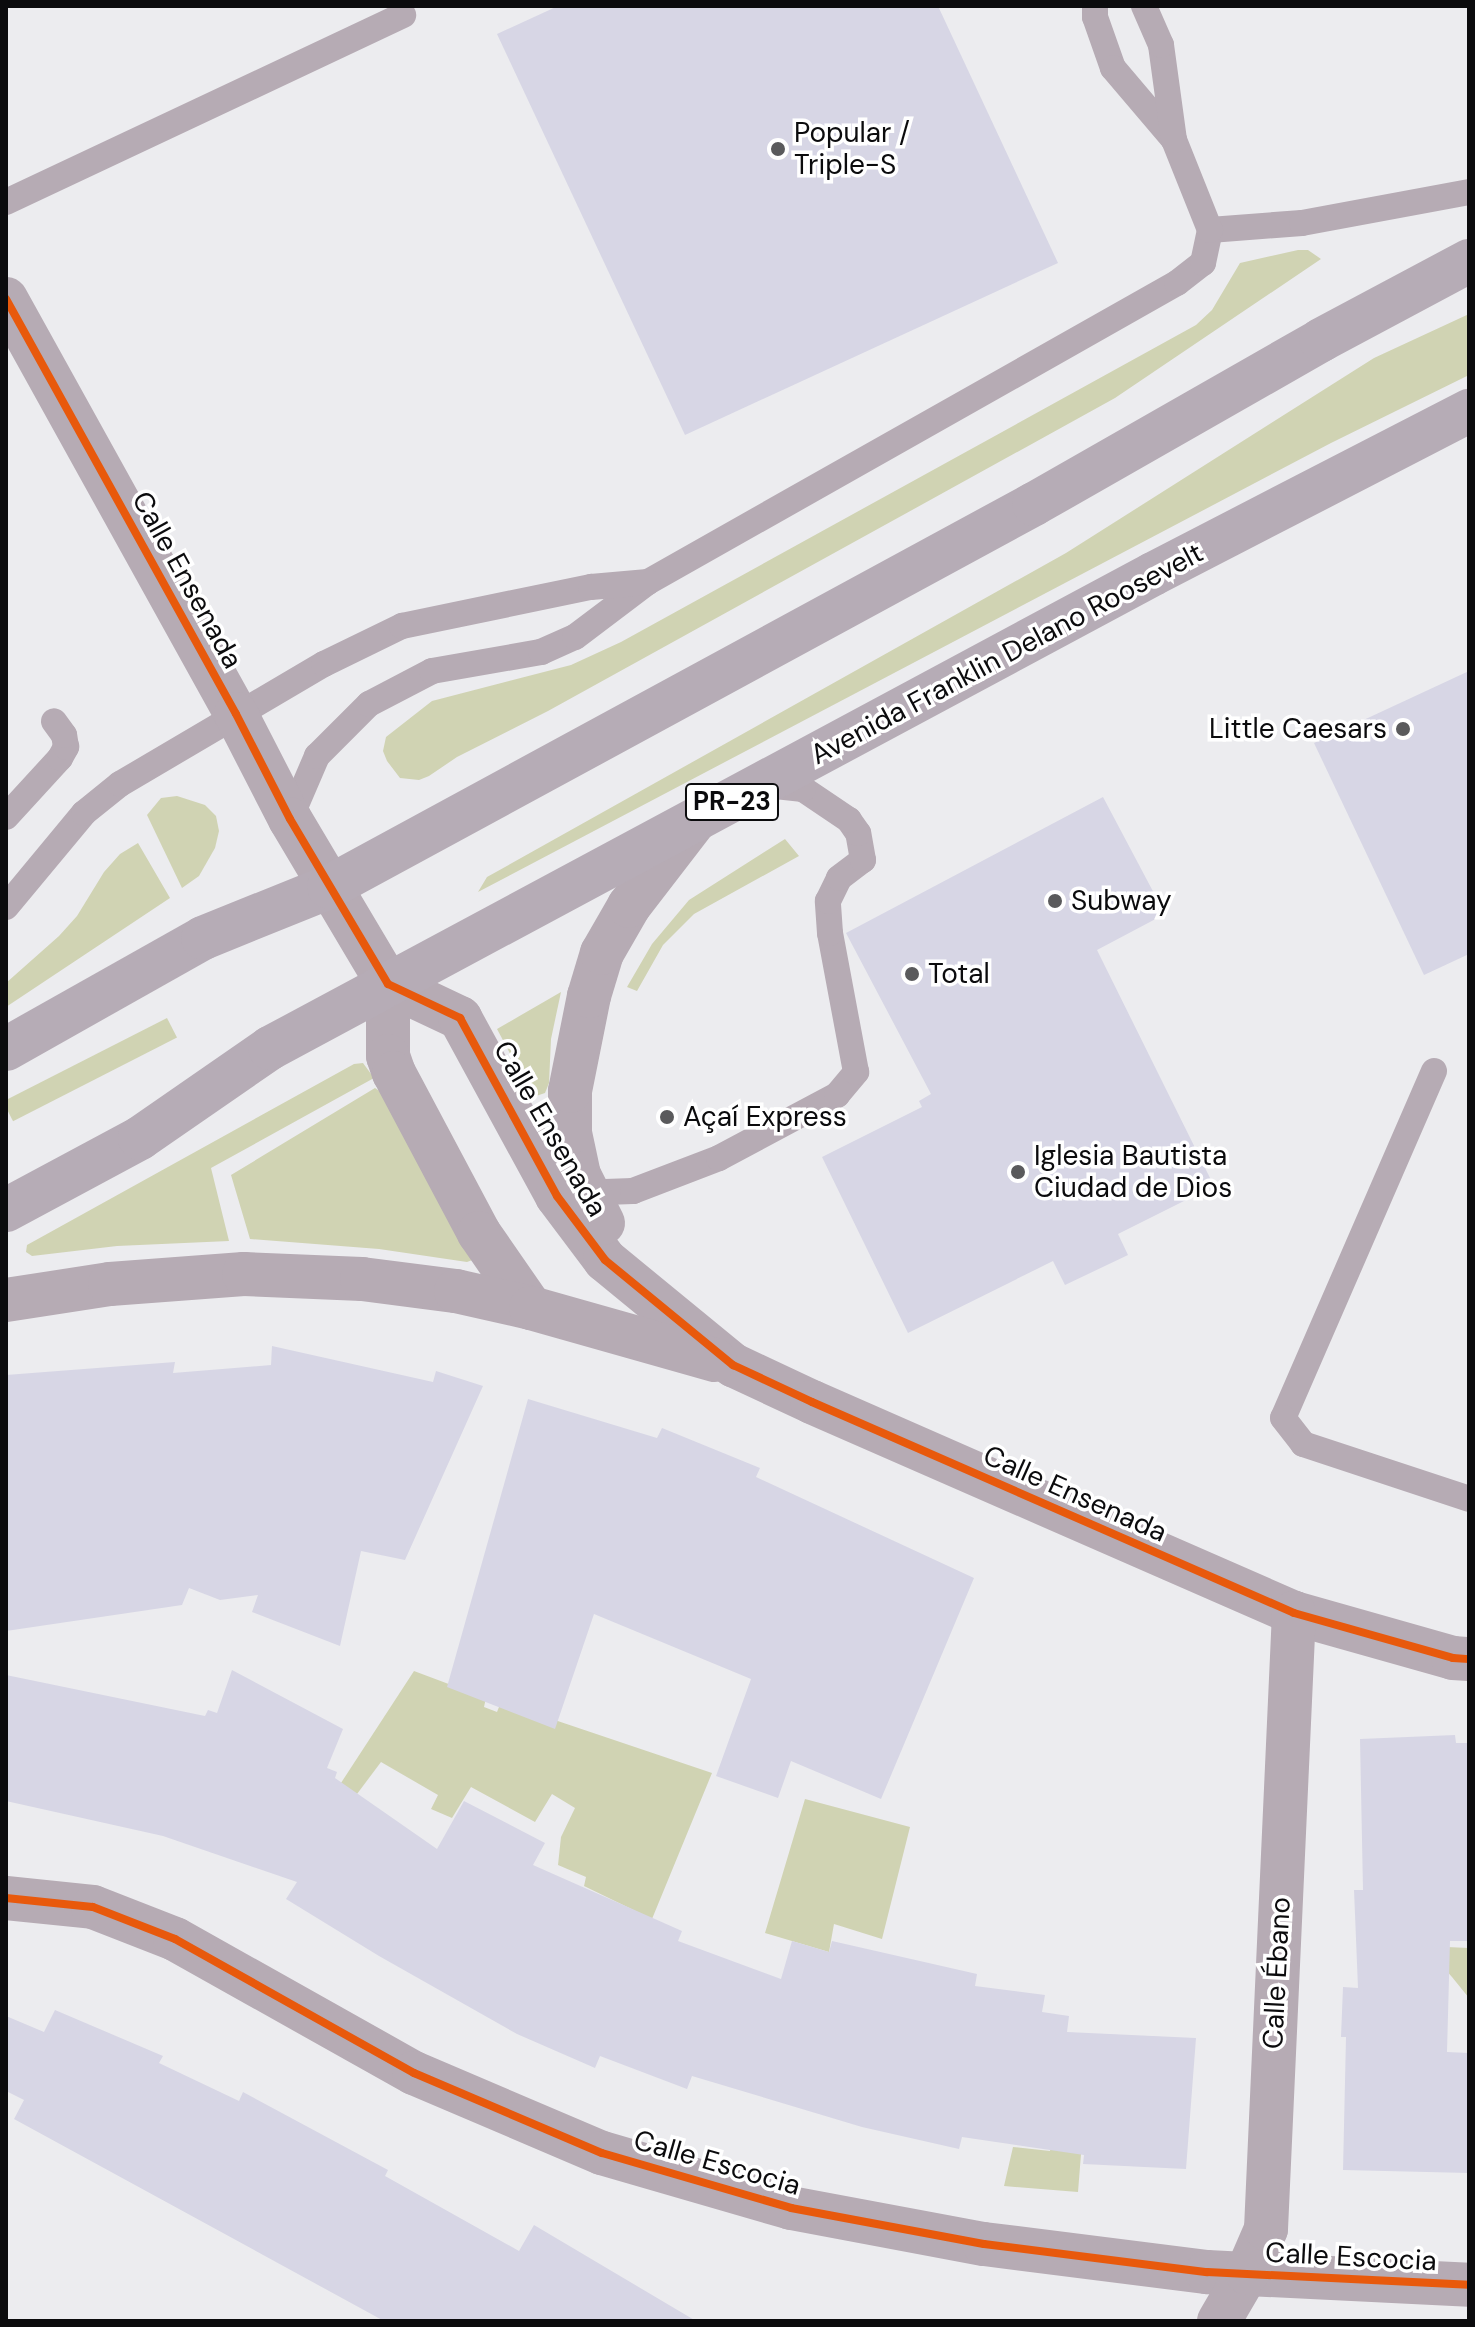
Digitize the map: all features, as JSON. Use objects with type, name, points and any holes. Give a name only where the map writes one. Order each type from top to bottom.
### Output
[{"type":"main road","points":[[6,1049],[203,938],[329,887],[1020,512],[1321,340],[1469,261]]},
{"type":"main road","name":"Avenida Franklin Delano Roosevelt","points":[[6,1210],[140,1138],[270,1048],[1153,574],[1469,411]]},
{"type":"street","name":"Calle Ensenada","points":[[6,299],[236,714],[290,819],[388,984],[460,1018],[572,1194]]},
{"type":"street","points":[[693,823],[629,906],[602,953],[589,996],[570,1091],[570,1133],[579,1175],[572,1194],[619,1255],[733,1365]]},
{"type":"street","points":[[388,984],[388,1056],[394,1073],[479,1233],[531,1308]]},
{"type":"street","points":[[6,1300],[110,1284],[244,1274],[362,1279],[456,1291],[531,1308],[733,1365]]},
{"type":"street","name":"Calle Ensenada","points":[[733,1365],[1294,1613],[1453,1658],[1469,1659]]},
{"type":"street","name":"Calle Ébano","points":[[1219,2321],[1247,2273],[1266,2229],[1294,1613]]},
{"type":"street","name":"Calle Escocia","points":[[6,1898],[93,1907],[175,1939],[414,2073],[602,2153],[791,2208],[984,2244],[1207,2272],[1469,2285]]},
{"type":"lane","points":[[1095,6],[1095,17],[1113,68],[1174,140]]},
{"type":"lane","points":[[290,819],[317,756],[369,704],[432,671],[541,652],[575,637],[648,582],[1177,283],[1203,263],[1210,230],[1174,140],[1161,45],[1144,6]]},
{"type":"lane","points":[[6,202],[403,15]]},
{"type":"lane","points":[[1210,230],[1302,223],[1469,192]]},
{"type":"lane","points":[[6,907],[84,813],[120,784],[236,714],[402,626],[591,587],[648,582]]},
{"type":"lane","points":[[6,817],[60,758],[66,747],[64,735],[54,721]]},
{"type":"lane","points":[[572,1194],[633,1191],[719,1158],[837,1095],[856,1072],[830,933],[828,901],[839,878],[863,860],[858,833],[849,820],[803,789],[763,785]]},
{"type":"lane","points":[[1434,1071],[1283,1418],[1303,1444],[1469,1499]]},
{"type":"green space","points":[[1308,250],[1321,259],[1115,398],[548,711],[457,757],[429,776],[419,780],[400,778],[387,761],[383,751],[386,737],[432,701],[571,665],[621,642],[1196,325],[1212,310],[1240,263]]},
{"type":"green space","points":[[1469,314],[1469,375],[1331,443],[478,892],[487,877],[1066,553],[1374,358]]},
{"type":"green space","points":[[177,796],[205,805],[216,816],[219,831],[215,848],[199,876],[182,888],[147,815],[161,798]]},
{"type":"green space","points":[[785,839],[799,856],[694,914],[663,945],[637,991],[627,987],[652,944],[689,900]]},
{"type":"green space","points":[[138,843],[170,898],[6,1007],[6,983],[59,936],[77,916],[104,872],[120,854]]},
{"type":"green space","points":[[561,992],[551,1039],[549,1083],[545,1093],[533,1097],[497,1029]]},
{"type":"green space","points":[[167,1018],[177,1038],[13,1121],[6,1100]]},
{"type":"green space","points":[[363,1063],[374,1078],[211,1168],[229,1241],[117,1246],[32,1256],[26,1252],[27,1245],[354,1064]]},
{"type":"green space","points":[[375,1088],[384,1094],[475,1259],[467,1262],[379,1249],[250,1239],[231,1175]]},
{"type":"green space","points":[[414,1671],[486,1698],[484,1707],[497,1712],[501,1702],[712,1773],[652,1919],[584,1886],[586,1877],[558,1865],[561,1837],[575,1808],[552,1794],[535,1822],[471,1787],[452,1818],[431,1809],[438,1795],[381,1762],[357,1794],[294,1855]]},
{"type":"green space","points":[[805,1799],[910,1827],[882,1939],[834,1924],[829,1952],[765,1933]]},
{"type":"green space","points":[[1424,1946],[1469,1948],[1469,1998],[1452,1977]]},
{"type":"green space","points":[[1054,2122],[1083,2129],[1078,2192],[1004,2186],[1013,2147],[1050,2151]]},
{"type":"building","name":"Popular / Triple-S","points":[[558,6],[938,6],[1058,263],[685,435],[497,34]]},
{"type":"building","points":[[1469,671],[1469,954],[1424,975],[1314,743]]},
{"type":"building","points":[[1103,797],[1165,914],[1097,950],[1214,1186],[1118,1234],[1128,1255],[1065,1285],[1053,1261],[908,1333],[822,1157],[922,1107],[919,1101],[931,1094],[846,933]]},
{"type":"building","points":[[272,1346],[433,1382],[436,1371],[483,1386],[405,1560],[361,1551],[340,1646],[252,1612],[258,1595],[220,1600],[189,1588],[182,1605],[6,1631],[6,1375],[175,1362],[173,1373],[271,1365]]},
{"type":"building","points":[[528,1399],[657,1438],[662,1428],[760,1468],[756,1477],[974,1578],[881,1799],[791,1761],[778,1798],[716,1776],[751,1679],[594,1614],[555,1729],[447,1687]]},
{"type":"building","points":[[232,1670],[343,1729],[327,1768],[337,1772],[335,1778],[437,1849],[464,1801],[545,1843],[533,1865],[682,1931],[678,1941],[781,1979],[792,1941],[829,1952],[832,1941],[977,1974],[975,1986],[1045,1995],[1042,2012],[1069,2016],[1067,2032],[1196,2038],[1186,2169],[1083,2164],[1084,2155],[962,2137],[959,2149],[862,2127],[692,2076],[687,2089],[600,2056],[595,2068],[517,2034],[286,1899],[297,1882],[163,1836],[6,1801],[6,1675],[205,1716],[208,1710],[217,1713]]},
{"type":"building","points":[[1455,1735],[1456,1743],[1469,1743],[1469,1941],[1450,1941],[1447,2052],[1469,2053],[1469,2173],[1343,2170],[1346,2037],[1341,2037],[1343,1987],[1358,1988],[1354,1890],[1363,1890],[1360,1739]]},
{"type":"building","points":[[55,2010],[163,2056],[159,2063],[239,2101],[243,2092],[388,2170],[385,2176],[519,2251],[534,2225],[696,2321],[384,2321],[14,2119],[24,2100],[6,2091],[6,2016],[44,2032]]},
{"type":"cycle path","points":[[6,299],[236,714],[290,819],[388,984],[460,1018],[557,1196],[605,1260],[733,1365],[812,1402],[1294,1613],[1453,1658],[1469,1659]]},
{"type":"cycle path","points":[[6,1898],[93,1907],[175,1939],[414,2073],[602,2153],[791,2208],[984,2244],[1207,2272],[1469,2285]]},
{"type":"place","name":"Popular / Triple-S","points":[[778,149]]},
{"type":"place","name":"Little Caesars","points":[[1403,729]]},
{"type":"place","name":"Subway","points":[[1055,901]]},
{"type":"place","name":"Total","points":[[912,974]]},
{"type":"place","name":"Açaí Express","points":[[667,1117]]},
{"type":"place","name":"Iglesia Bautista Ciudad de Dios","points":[[1018,1172]]}]
